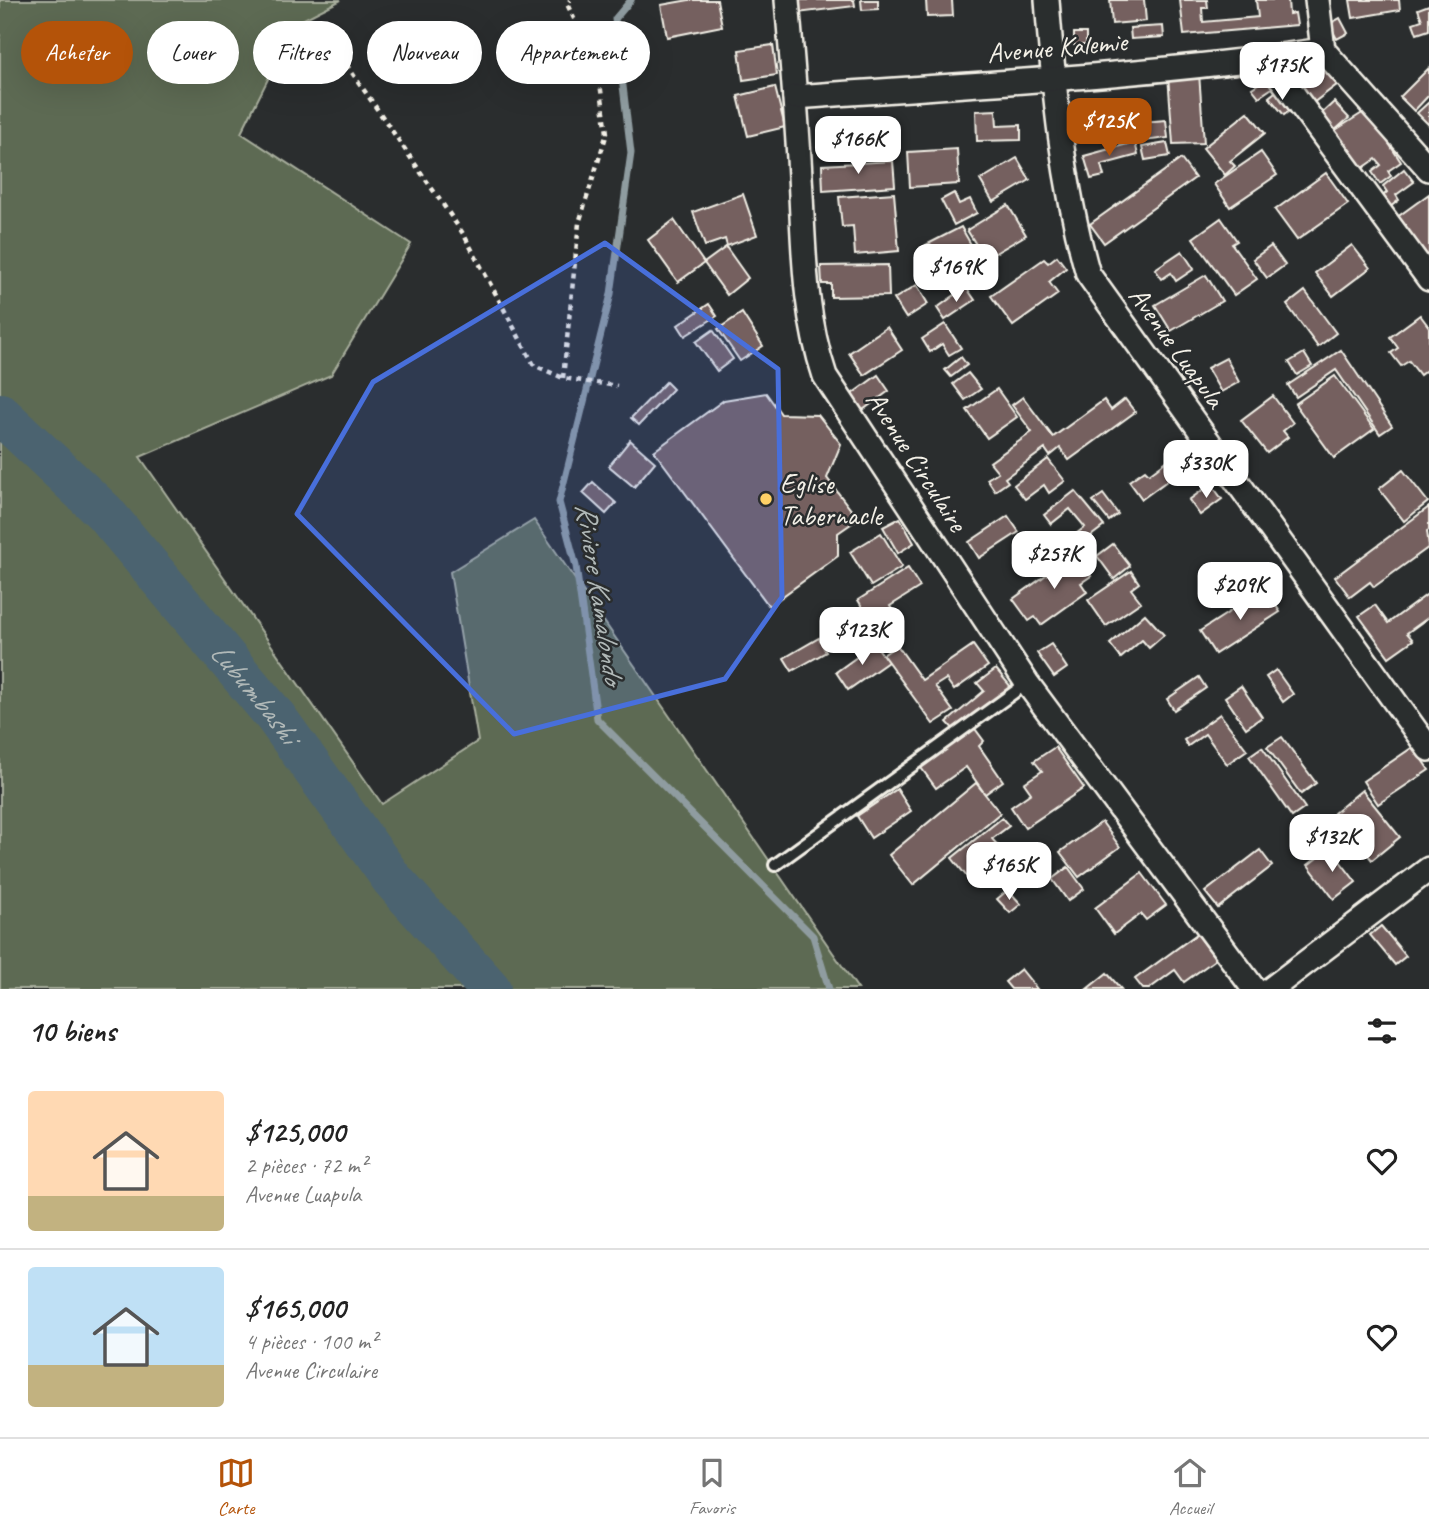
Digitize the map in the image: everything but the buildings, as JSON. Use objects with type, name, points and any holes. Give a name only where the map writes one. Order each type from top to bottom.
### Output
[{"type":"street","name":"Avenue Circulaire","points":[[787,0],[808,312],[825,376],[1027,683],[1255,989]]},
{"type":"street","name":"Avenue Luapula","points":[[1046,0],[1053,79],[1076,231],[1088,274],[1429,749]]},
{"type":"street","points":[[1317,0],[1323,50],[1429,169]]},
{"type":"street","name":"Avenue Kalemie","points":[[795,97],[1053,79],[1267,59],[1323,50]]},
{"type":"street","points":[[1267,59],[1429,279]]},
{"type":"street","points":[[1271,989],[1429,869]]},
{"type":"lane","points":[[775,865],[1027,683]]},
{"type":"path","points":[[563,378],[579,223],[607,133],[598,69],[567,4],[570,0]]},
{"type":"path","points":[[353,74],[464,235],[534,365],[563,378],[617,386]]},
{"type":"highlighted area","points":[[605,243],[778,369],[782,597],[725,679],[514,734],[297,514],[373,382]]},
{"type":"green space","points":[[0,0],[341,0],[300,21],[253,21],[253,84],[266,84],[241,133],[411,244],[331,375],[140,457],[382,804],[478,741],[450,572],[534,520],[858,989],[0,989]]},
{"type":"waterway","name":"Riviere Kamalondo","points":[[631,0],[615,19],[631,153],[611,294],[559,502],[576,566],[597,719],[813,936],[829,989]]},
{"type":"waterway","name":"Lubumbashi","points":[[0,414],[104,512],[275,716],[392,879],[490,989]]},
{"type":"place","name":"Eglise Tabernacle","points":[[766,499]]}]
